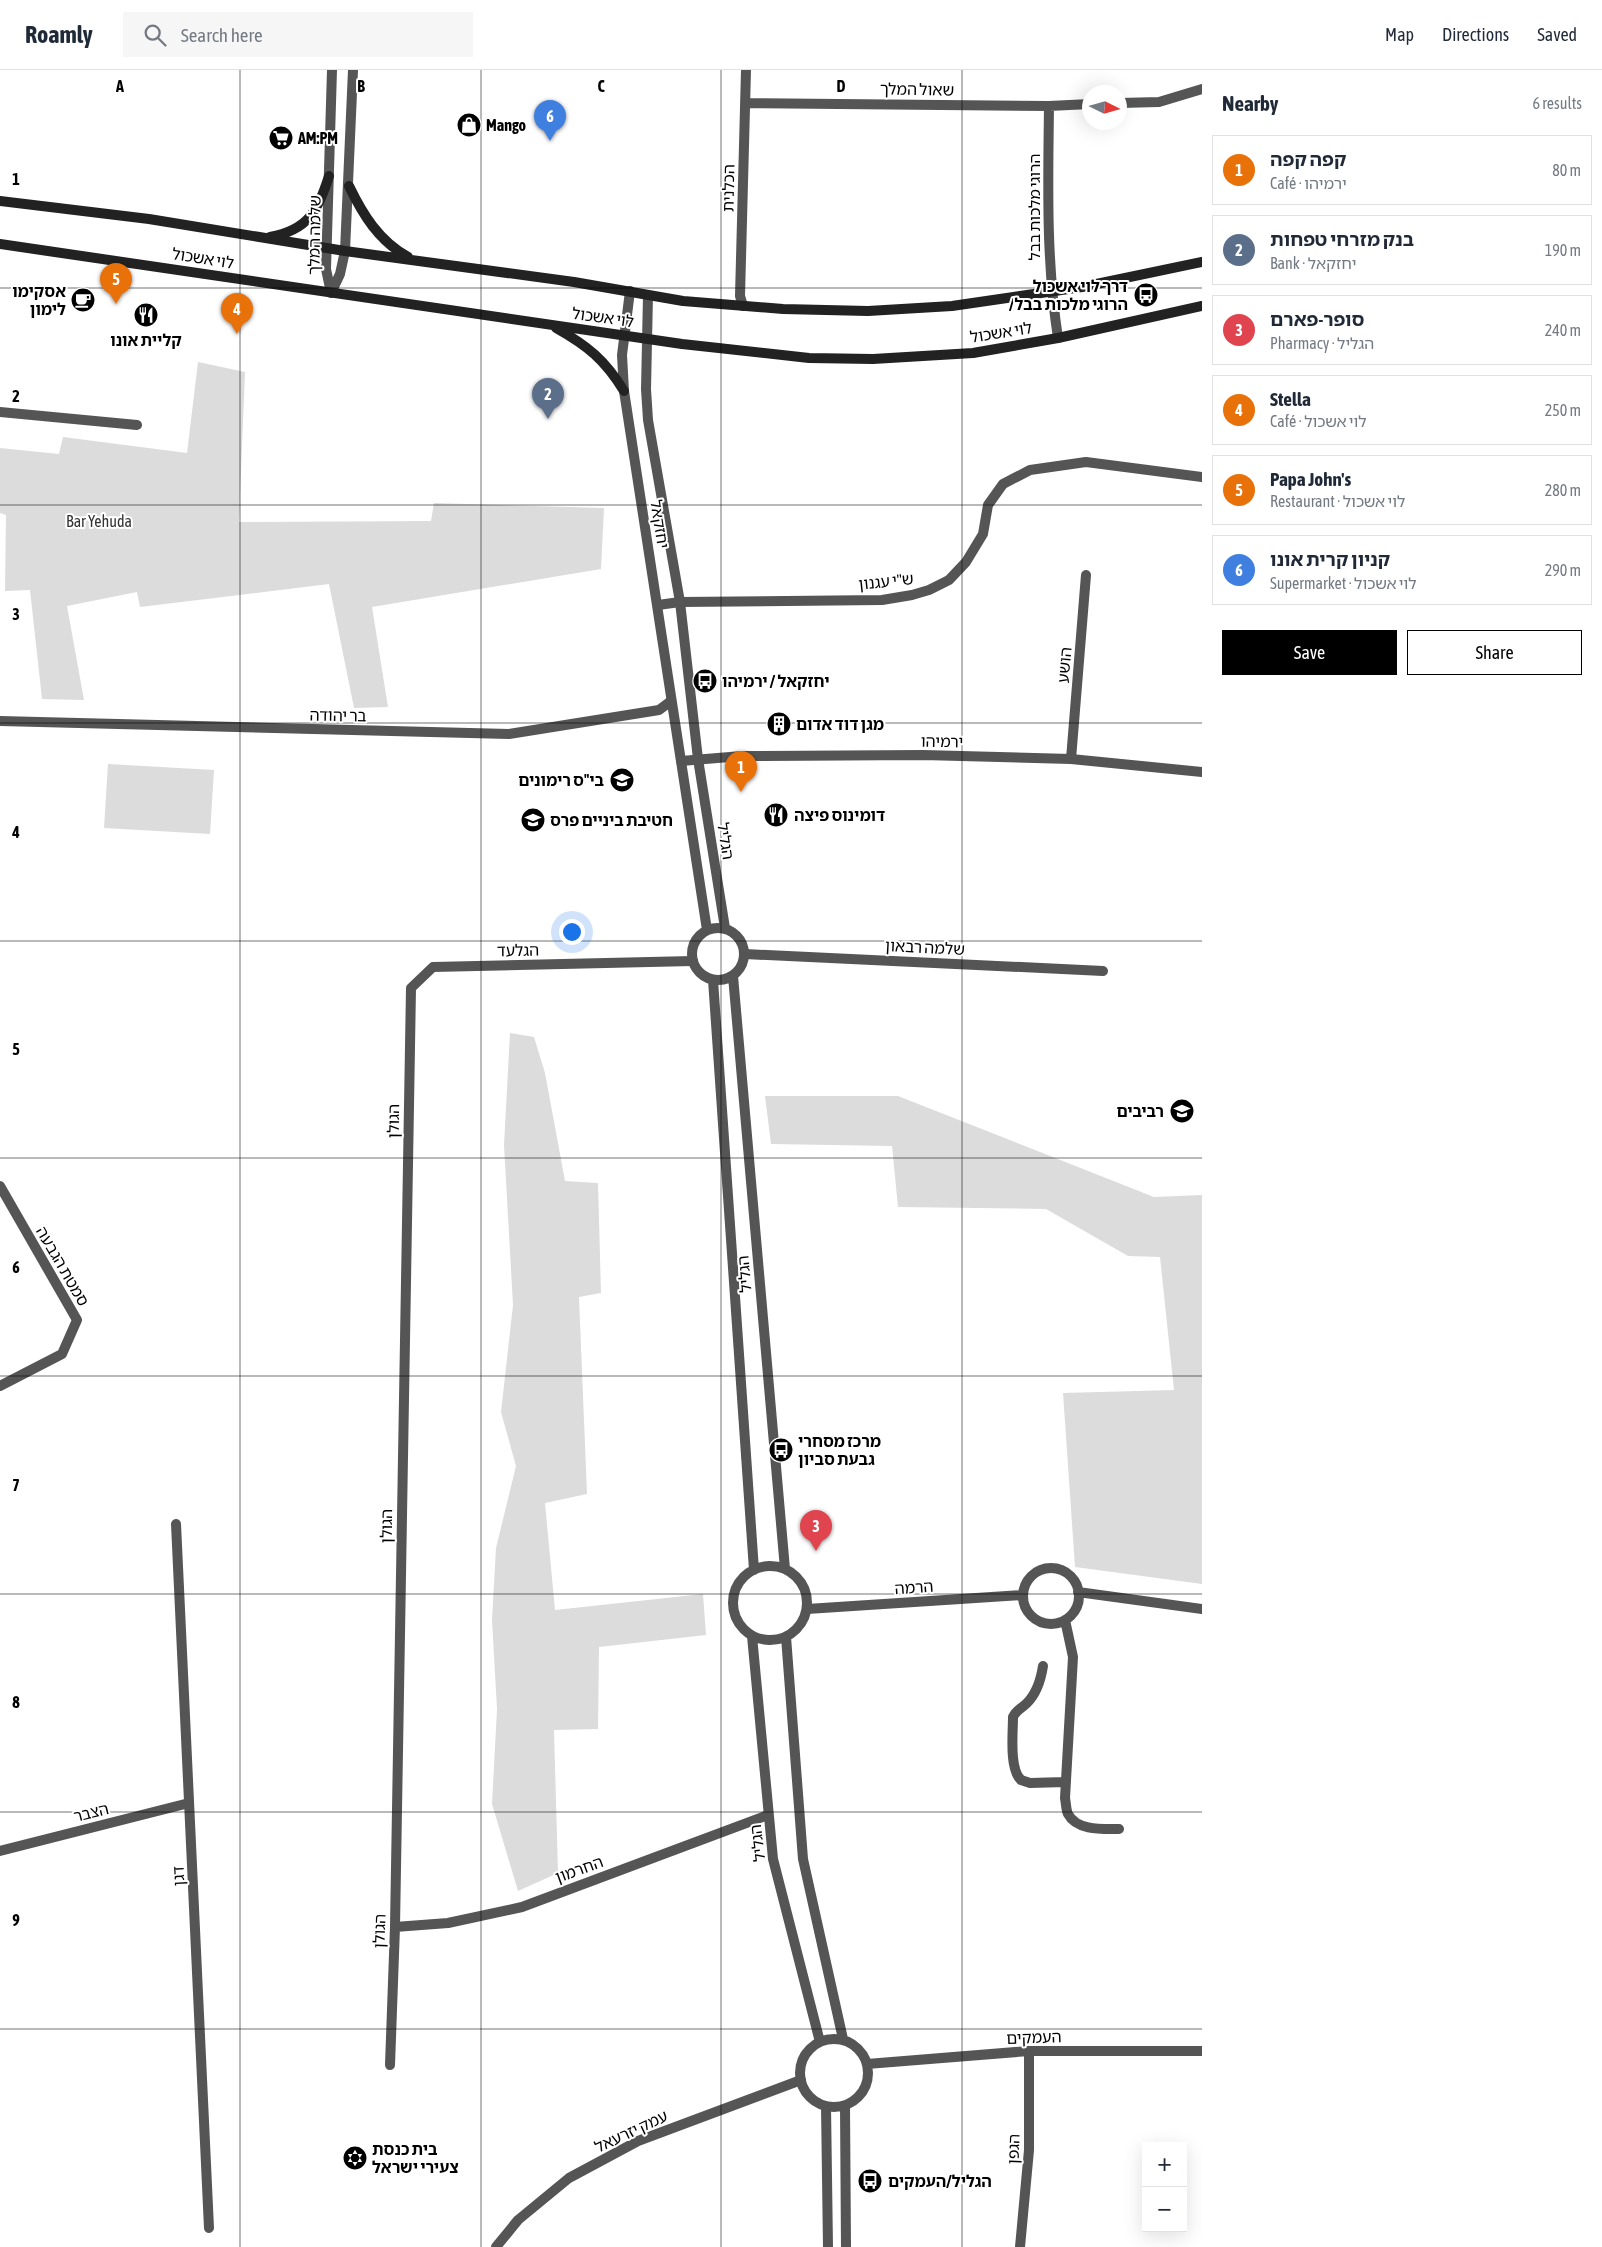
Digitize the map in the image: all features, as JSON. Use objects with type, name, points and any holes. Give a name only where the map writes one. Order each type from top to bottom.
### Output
[{"type":"main road","points":[[259,238],[288,233],[307,221],[323,197],[329,176]]},
{"type":"main road","points":[[349,186],[365,216],[380,235],[396,250],[414,260]]},
{"type":"main road","name":"לוי אשכול","points":[[0,201],[149,219],[346,252],[414,260],[684,301],[743,306],[826,310],[907,310],[1051,293],[1202,262]]},
{"type":"main road","name":"לוי אשכול","points":[[0,244],[181,269],[648,339],[777,356],[874,359],[973,353],[1058,338],[1202,306]]},
{"type":"main road","points":[[549,324],[598,355],[624,391]]},
{"type":"street","name":"שלמה המלך","points":[[331,293],[326,269],[332,70]]},
{"type":"street","name":"שלמה המלך","points":[[331,293],[340,274],[346,252],[353,70]]},
{"type":"street","name":"הכלנית","points":[[743,306],[740,296],[746,70]]},
{"type":"street","points":[[1127,103],[1160,102],[1202,88]]},
{"type":"street","name":"שאול המלך","points":[[745,103],[1049,106],[1082,104]]},
{"type":"street","name":"הרוגי מלכות בבל","points":[[1049,106],[1048,247],[1051,293],[1058,338]]},
{"type":"street","name":"יחזקאל","points":[[630,292],[622,355],[624,391],[681,761]]},
{"type":"street","name":"יחזקאל","points":[[648,295],[646,389],[648,420],[680,602],[698,759]]},
{"type":"street","points":[[0,412],[137,425]]},
{"type":"street","name":"ש\"י עגנון","points":[[658,604],[680,602],[882,600],[912,596],[949,580],[966,562],[983,534],[988,505],[1003,484],[1030,470],[1086,462],[1202,477]]},
{"type":"street","name":"הושע","points":[[1071,758],[1086,575]]},
{"type":"street","name":"בר יהודה","points":[[0,721],[509,734],[659,710],[672,701]]},
{"type":"street","name":"ירמיהו","points":[[681,761],[742,756],[922,755],[1071,758],[1202,772]]},
{"type":"street","name":"הגליל","points":[[698,759],[725,928]]},
{"type":"street","name":"הגליל","points":[[681,761],[707,930]]},
{"type":"street","points":[[725,928],[733,931],[739,938],[745,954],[739,970],[733,976],[713,980],[700,973],[693,961],[692,954],[696,940],[707,930],[725,928]]},
{"type":"street","name":"שלמה רבאון","points":[[745,954],[1103,971]]},
{"type":"street","name":"הגלעד","points":[[411,988],[433,967],[693,961]]},
{"type":"street","name":"הגליל","points":[[733,976],[784,1569]]},
{"type":"street","name":"הגליל","points":[[713,980],[754,1570]]},
{"type":"street","name":"הגולן","points":[[390,2065],[395,1928],[411,988]]},
{"type":"street","name":"סמטת הגבעה","points":[[0,1186],[76,1320],[62,1354],[0,1386]]},
{"type":"street","name":"דגן","points":[[176,1524],[209,2228]]},
{"type":"street","points":[[772,1566],[784,1569],[798,1578],[805,1589],[807,1609],[804,1620],[796,1630],[786,1637],[777,1640],[764,1640],[752,1636],[737,1620],[734,1601],[740,1583],[754,1570],[772,1566]]},
{"type":"street","points":[[1049,1568],[1059,1569],[1068,1573],[1076,1583],[1078,1592],[1077,1606],[1072,1614],[1065,1620],[1056,1623],[1043,1623],[1035,1619],[1027,1610],[1023,1595],[1024,1587],[1032,1576],[1037,1571],[1049,1568]]},
{"type":"street","points":[[1078,1592],[1202,1609]]},
{"type":"street","name":"הרמה","points":[[807,1609],[1023,1595]]},
{"type":"street","points":[[1065,1620],[1073,1657],[1065,1782],[1068,1814],[1075,1822],[1096,1828],[1119,1829]]},
{"type":"street","name":"הגליל","points":[[752,1636],[773,1859],[820,2042]]},
{"type":"street","points":[[786,1637],[803,1859],[843,2039]]},
{"type":"street","points":[[1044,1666],[1040,1683],[1028,1702],[1015,1712],[1013,1718],[1013,1752],[1016,1773],[1021,1780],[1030,1783],[1065,1782]]},
{"type":"street","name":"הצבר","points":[[0,1851],[189,1803]]},
{"type":"street","name":"החרמון","points":[[395,1928],[448,1924],[522,1907],[768,1815]]},
{"type":"street","points":[[843,2039],[854,2045],[862,2053],[867,2064],[868,2076],[865,2088],[858,2097],[845,2106],[826,2106],[813,2100],[805,2091],[800,2070],[810,2048],[820,2042],[843,2039]]},
{"type":"street","name":"העמקים","points":[[867,2064],[1028,2051],[1202,2051]]},
{"type":"street","name":"הגפן","points":[[1020,2247],[1029,2150],[1028,2051]]},
{"type":"street","name":"עמק יזרעאל","points":[[496,2247],[518,2220],[578,2174],[638,2141],[801,2080]]},
{"type":"street","points":[[826,2106],[828,2247]]},
{"type":"street","points":[[845,2106],[846,2247]]},
{"type":"green space","name":"Bar Yehuda","points":[[198,362],[245,372],[239,522],[431,521],[434,503],[604,508],[601,569],[372,607],[388,707],[354,708],[329,584],[140,607],[137,592],[67,606],[84,700],[42,699],[30,590],[5,591],[6,515],[0,513],[0,448],[59,454],[63,437],[187,453]]},
{"type":"green space","points":[[108,764],[214,770],[210,834],[104,828]]},
{"type":"green space","points":[[510,1033],[534,1037],[545,1073],[565,1181],[598,1183],[601,1293],[579,1297],[587,1494],[545,1503],[555,1610],[703,1594],[706,1635],[599,1647],[598,1729],[554,1730],[558,1873],[518,1891],[492,1804],[497,1709],[492,1620],[496,1548],[516,1466],[501,1412],[513,1305],[504,1145]]},
{"type":"green space","points":[[765,1096],[898,1096],[1154,1197],[1202,1195],[1202,1584],[1075,1567],[1063,1393],[1174,1390],[1160,1257],[1128,1256],[1046,1209],[898,1207],[892,1146],[771,1144]]},
{"type":"place","name":"Mango","points":[[469,125]]},
{"type":"place","name":"AM:PM","points":[[281,138]]},
{"type":"place","name":"קניון קרית אונו","points":[[550,141]]},
{"type":"place","name":"דרך לוי אשכול /הרוגי מלכות בבל","points":[[1146,295]]},
{"type":"place","name":"אסקימו לימון","points":[[83,300]]},
{"type":"place","name":"Papa John's","points":[[116,304]]},
{"type":"place","name":"קליית אונו","points":[[146,315]]},
{"type":"place","name":"Stella","points":[[237,334]]},
{"type":"place","name":"בנק מזרחי טפחות","points":[[548,419]]},
{"type":"place","name":"יחזקאל / ירמיהו","points":[[705,681]]},
{"type":"place","name":"מגן דוד אדום","points":[[779,724]]},
{"type":"place","name":"בי\"ס רימונים","points":[[622,780]]},
{"type":"place","name":"קפה קפה","points":[[741,792]]},
{"type":"place","name":"דומינוס פיצה","points":[[776,815]]},
{"type":"place","name":"חטיבת ביניים פרס","points":[[533,820]]},
{"type":"place","name":"רביבים","points":[[1182,1111]]},
{"type":"place","name":"מרכז מסחרי גבעת סביון","points":[[781,1450]]},
{"type":"place","name":"סופר-פארם","points":[[816,1551]]},
{"type":"place","name":"בית כנסת צעירי ישראל","points":[[355,2158]]},
{"type":"place","name":"הגליל/העמקים","points":[[870,2181]]}]
